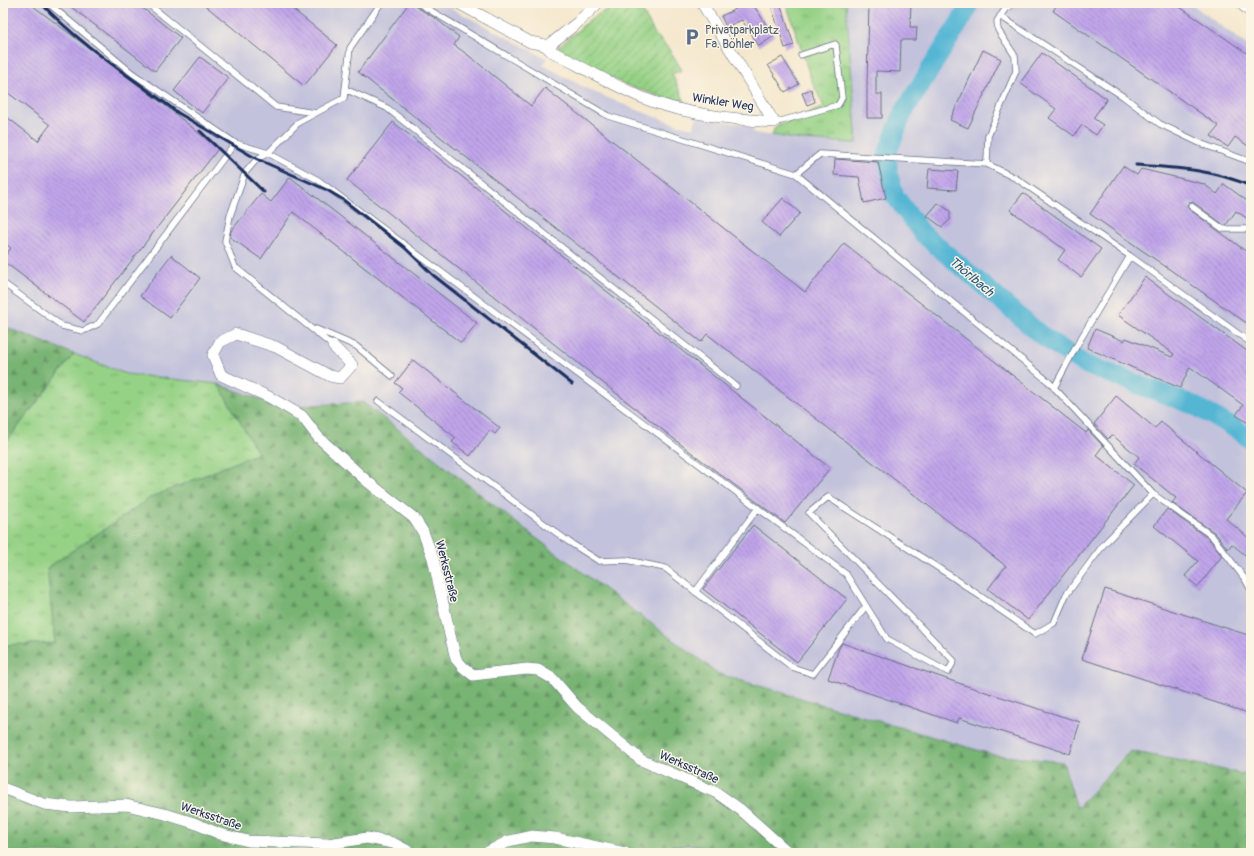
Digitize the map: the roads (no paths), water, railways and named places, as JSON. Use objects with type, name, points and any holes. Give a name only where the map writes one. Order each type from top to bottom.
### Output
[{"type":"main road","points":[[1246,3],[1251,8]]},
{"type":"street","points":[[458,3],[530,42],[545,45],[550,45],[577,23],[598,3]]},
{"type":"street","name":"Winkler Weg","points":[[702,3],[774,122]]},
{"type":"street","name":"Winkler Weg","points":[[545,45],[551,52],[642,97],[672,107],[699,113],[774,122]]},
{"type":"street","name":"Werksstraße","points":[[333,346],[352,365],[340,378],[330,376],[276,347],[236,334],[220,342],[213,355],[221,375],[269,397],[302,416],[318,437],[368,482],[414,518],[423,532],[432,558],[456,659],[463,667],[473,675],[514,670],[538,670],[553,679],[577,707],[641,760],[717,794],[741,810],[789,853]]},
{"type":"street","name":"Werksstraße","points":[[3,788],[44,804],[71,807],[126,805],[165,814],[194,823],[220,834],[248,841],[328,844],[367,838],[393,843],[412,853]]},
{"type":"street","points":[[486,853],[509,841],[532,836],[555,838],[626,853]]},
{"type":"street","points":[[675,853],[706,853]]},
{"type":"lane","points":[[48,3],[132,73],[235,143],[268,153],[318,180],[846,574],[887,639],[948,672],[954,661],[809,513],[828,497],[954,578],[1034,634],[1054,623],[1066,595],[1104,544],[1153,494]]},
{"type":"lane","points":[[147,3],[276,107],[316,113]]},
{"type":"lane","points":[[333,346],[235,267],[225,241],[230,216],[245,173],[257,159],[268,153],[299,122],[344,98],[350,48],[381,3]]},
{"type":"lane","points":[[418,3],[608,116],[796,174],[1048,381],[1153,494],[1212,536],[1245,579],[1251,590]]},
{"type":"lane","points":[[987,164],[988,136],[1016,71],[1014,56],[998,30],[997,21],[1003,5],[1015,3]]},
{"type":"lane","points":[[1000,16],[1124,97],[1160,124],[1202,144],[1251,162]]},
{"type":"lane","points":[[774,122],[838,105],[841,100],[840,73],[836,45],[835,44],[801,55]]},
{"type":"lane","points":[[345,89],[387,108],[736,386]]},
{"type":"lane","points":[[3,283],[62,326],[84,331],[98,324],[235,143]]},
{"type":"lane","points":[[796,174],[820,154],[987,164],[1017,179],[1130,256],[1251,343]]},
{"type":"lane","points":[[1191,206],[1223,229],[1249,229],[1251,231]]},
{"type":"lane","points":[[1054,388],[1077,345],[1130,256]]},
{"type":"lane","points":[[308,326],[356,346],[392,376]]},
{"type":"lane","points":[[378,401],[569,542],[599,561],[626,560],[665,568],[792,667],[813,674],[866,606]]},
{"type":"lane","points":[[695,592],[758,508]]},
{"type":"waterway","name":"Thörlbach","points":[[969,3],[966,12],[903,113],[888,151],[888,173],[895,196],[922,233],[1041,335],[1084,364],[1193,405],[1238,430],[1251,440]]},
{"type":"railway","points":[[41,3],[56,19],[107,61],[178,113]]},
{"type":"railway","points":[[173,110],[257,159],[327,190],[342,199],[404,247],[433,275],[572,384]]},
{"type":"railway","points":[[200,131],[264,192]]},
{"type":"railway","points":[[1136,165],[1195,170],[1222,176],[1251,186]]},
{"type":"place","name":"Privatparkplatz Fa. Böhler","points":[[692,37]]}]
